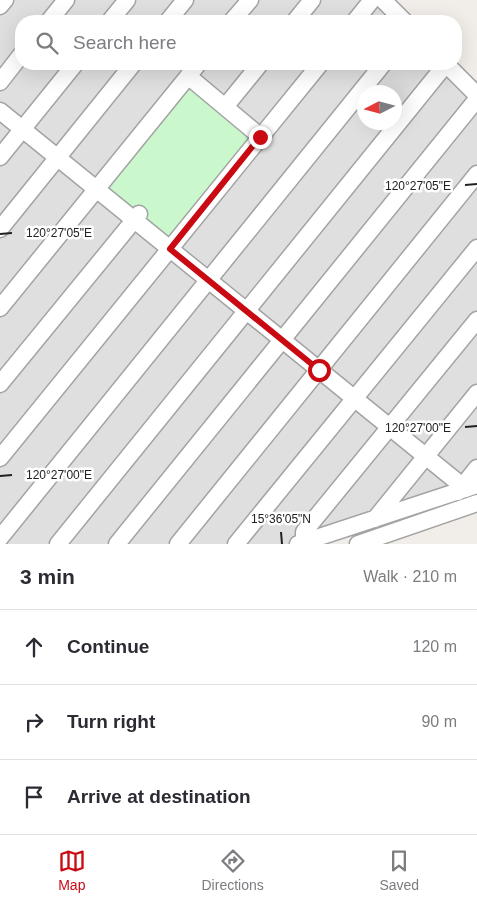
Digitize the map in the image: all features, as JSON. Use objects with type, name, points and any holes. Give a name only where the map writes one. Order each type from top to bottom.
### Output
[{"type":"street","points":[[0,6],[5,0]]},
{"type":"street","points":[[54,15],[66,0]]},
{"type":"street","points":[[115,15],[127,0]]},
{"type":"street","points":[[173,15],[185,0]]},
{"type":"street","points":[[237,15],[250,0]]},
{"type":"street","points":[[300,15],[312,0]]},
{"type":"street","points":[[360,15],[372,0]]},
{"type":"street","points":[[383,0],[398,15]]},
{"type":"street","points":[[0,82],[15,63]]},
{"type":"street","points":[[0,157],[70,70]]},
{"type":"street","points":[[0,229],[128,70]]},
{"type":"street","points":[[0,308],[193,70],[225,107],[260,137]]},
{"type":"street","points":[[225,107],[255,70]]},
{"type":"street","points":[[0,458],[315,70]]},
{"type":"street","points":[[0,538],[379,70]]},
{"type":"street","points":[[58,544],[441,70]]},
{"type":"street","points":[[452,70],[477,95]]},
{"type":"street","points":[[117,544],[477,100]]},
{"type":"street","points":[[0,112],[96,189],[136,217],[170,249],[466,488]]},
{"type":"street","points":[[178,544],[477,174]]},
{"type":"street","points":[[0,384],[136,217]]},
{"type":"street","points":[[236,544],[477,248]]},
{"type":"street","points":[[301,543],[304,532],[477,320]]},
{"type":"street","points":[[375,519],[477,394]]},
{"type":"street","points":[[301,543],[466,488],[477,468]]},
{"type":"street","points":[[358,544],[477,503]]},
{"type":"shaded area","points":[[0,0],[386,0],[401,15],[15,15],[15,70],[455,70],[477,92],[477,495],[328,544],[0,544]]},
{"type":"green space","points":[[189,82],[256,138],[169,242],[103,189]]},
{"type":"route","points":[[260,137],[170,249],[319,370]]}]
